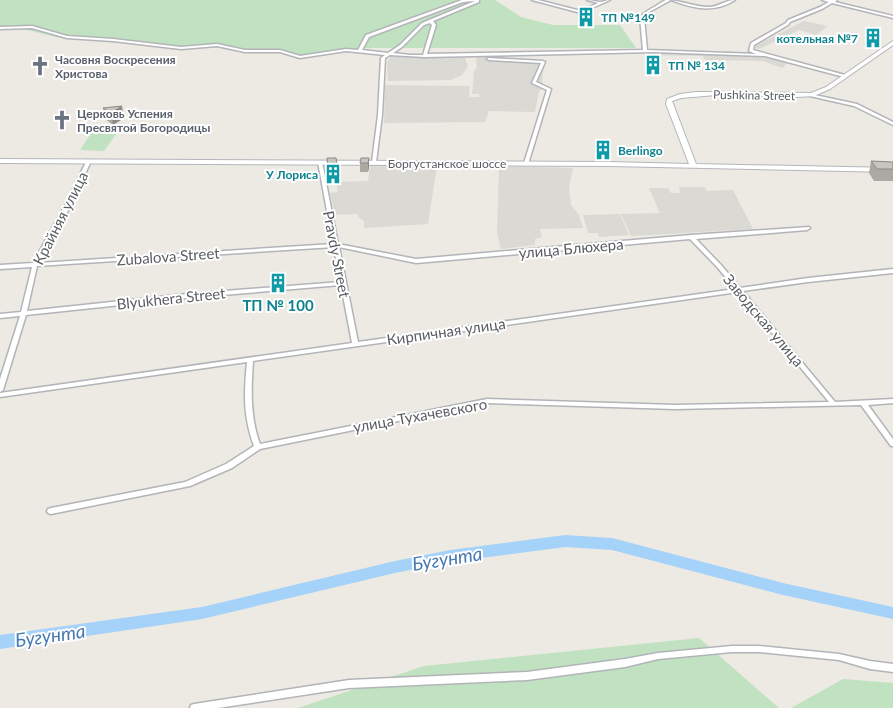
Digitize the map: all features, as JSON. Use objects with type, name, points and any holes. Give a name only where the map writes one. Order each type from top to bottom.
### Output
[{"type":"street","points":[[374,162],[380,115],[383,58],[386,54],[401,46],[423,24],[477,2],[476,0]]},
{"type":"street","points":[[360,50],[367,36],[462,1],[476,0]]},
{"type":"street","points":[[534,0],[581,12],[608,0]]},
{"type":"street","points":[[589,0],[600,3]]},
{"type":"street","points":[[645,51],[642,17],[648,11],[669,0]]},
{"type":"street","points":[[672,0],[711,9],[719,8],[733,0]]},
{"type":"street","points":[[824,0],[893,17]]},
{"type":"street","points":[[751,51],[752,44],[789,21],[815,11],[833,1]]},
{"type":"street","points":[[424,56],[434,25],[430,21]]},
{"type":"street","points":[[0,28],[32,27],[67,37],[182,48],[217,45],[245,51],[280,51],[300,57],[346,50],[424,56],[645,51],[764,55]]},
{"type":"street","name":"Pushkina Street","points":[[693,165],[669,104],[670,100],[674,97],[685,94],[812,95],[823,91],[893,43]]},
{"type":"street","points":[[740,54],[738,52],[744,49],[844,76]]},
{"type":"street","points":[[489,59],[543,62],[534,83],[549,89],[526,163]]},
{"type":"street","points":[[812,95],[855,105],[893,124]]},
{"type":"street","name":"Боргустанское шоссе","points":[[0,161],[526,163],[893,170]]},
{"type":"street","name":"Крайняя улица","points":[[0,390],[23,314],[35,265],[68,205],[89,161]]},
{"type":"street","name":"Pravdy Street","points":[[320,162],[355,345]]},
{"type":"street","name":"улица Блюхера","points":[[336,245],[416,261],[807,228]]},
{"type":"street","name":"Заводская улица","points":[[690,237],[739,290],[834,404]]},
{"type":"street","name":"Zubalova Street","points":[[0,267],[336,245]]},
{"type":"street","name":"Кирпичная улица","points":[[0,395],[739,290],[893,271]]},
{"type":"street","name":"Blyukhera Street","points":[[0,316],[187,296],[343,283]]},
{"type":"street","points":[[250,360],[247,406],[251,430],[258,447]]},
{"type":"street","name":"улица Тухачевского","points":[[51,511],[187,484],[229,466],[258,447],[487,401],[675,407],[834,404],[893,400]]},
{"type":"street","points":[[863,403],[893,444]]},
{"type":"street","points":[[194,708],[350,684],[433,679],[478,680],[528,676],[625,664],[658,656],[732,650],[759,649],[839,657],[870,665],[893,668]]},
{"type":"shaded area","points":[[804,21],[828,26],[816,35],[799,30],[759,49],[753,47]]},
{"type":"shaded area","points":[[644,51],[763,56],[788,62],[782,68],[763,61],[705,60],[703,56],[645,55]]},
{"type":"shaded area","points":[[476,54],[505,55],[505,59],[539,60],[544,64],[542,82],[545,86],[539,92],[535,112],[489,111],[485,122],[384,123],[385,85],[470,86],[469,97],[479,97],[479,94],[472,94],[474,71],[477,67]]},
{"type":"shaded area","points":[[391,56],[465,58],[468,66],[462,75],[451,80],[388,81],[387,63]]},
{"type":"shaded area","points":[[370,166],[437,166],[428,224],[364,228],[364,221],[357,214],[335,215],[330,193],[338,192],[336,182],[368,181]]},
{"type":"shaded area","points":[[499,166],[573,168],[569,188],[571,205],[579,215],[583,228],[540,229],[542,237],[535,239],[535,245],[501,249],[497,233]]},
{"type":"shaded area","points":[[679,187],[705,187],[707,191],[733,190],[753,229],[631,236],[621,214],[660,213],[649,188],[668,188],[671,193],[680,193]]},
{"type":"shaded area","points":[[620,214],[629,235],[599,237],[598,233],[588,233],[583,215]]},
{"type":"green space","points":[[0,0],[495,0],[521,17],[553,25],[620,25],[636,48],[367,48],[299,59],[275,52],[250,52],[217,46],[175,48],[56,37],[23,29],[0,30]]},
{"type":"green space","points":[[96,126],[122,126],[104,151],[80,150]]},
{"type":"green space","points":[[699,638],[779,708],[298,708],[424,666]]},
{"type":"green space","points":[[843,679],[893,683],[893,708],[791,708]]},
{"type":"building","points":[[122,106],[111,113],[103,108]]},
{"type":"building","points":[[327,158],[336,158],[338,169],[328,170]]},
{"type":"building","points":[[361,158],[369,158],[368,163],[360,163]]},
{"type":"building","points":[[871,161],[893,162],[893,169],[877,169]]},
{"type":"waterway","name":"Бугунта","points":[[0,642],[202,613],[395,567],[450,556],[565,541],[612,544],[783,589],[893,613]]},
{"type":"place","name":"ТП №149","points":[[586,17]]},
{"type":"place","name":"котельная №7","points":[[873,38]]},
{"type":"place","name":"ТП № 134","points":[[653,65]]},
{"type":"place","name":"Часовня Воскресения Христова","points":[[40,66]]},
{"type":"place","name":"Церковь Успения Пресвятой Богородицы","points":[[62,120]]},
{"type":"place","name":"Berlingo","points":[[603,150]]},
{"type":"place","name":"У Лориса","points":[[333,174]]},
{"type":"place","name":"ТП № 100","points":[[278,283]]}]
